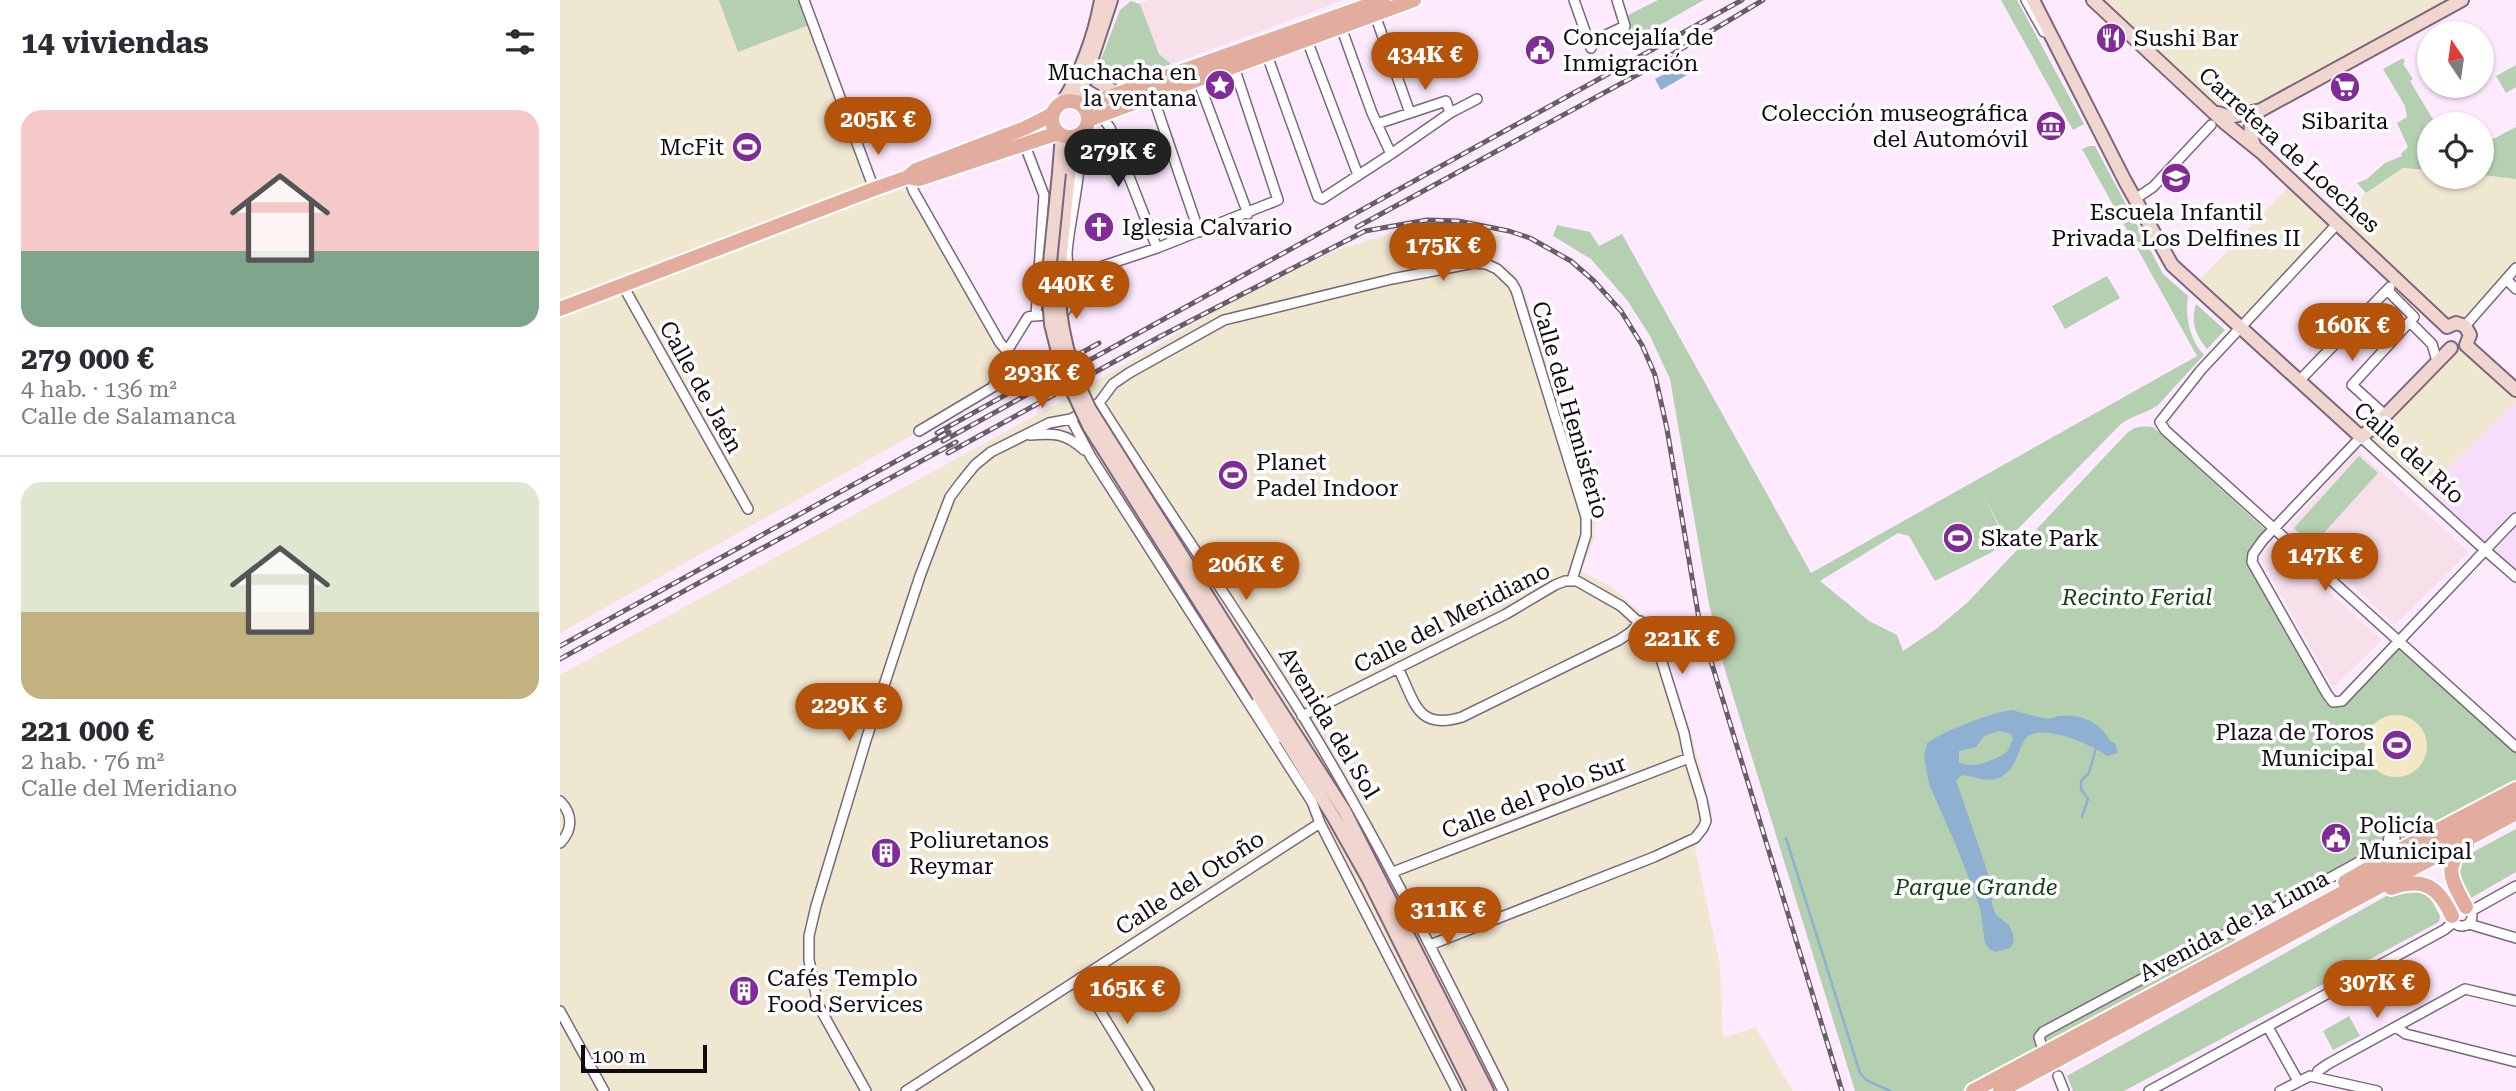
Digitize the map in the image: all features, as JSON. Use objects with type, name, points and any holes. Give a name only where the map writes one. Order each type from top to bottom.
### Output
[{"type":"main road","points":[[1068,135],[1054,127],[1058,108],[1071,89],[1101,0]]},
{"type":"main road","points":[[1082,106],[1082,88],[1111,0]]},
{"type":"main road","points":[[1082,106],[1383,0]]},
{"type":"main road","points":[[908,177],[919,179],[1024,143],[1084,131],[1095,118],[1341,27],[1369,7],[1414,0]]},
{"type":"main road","name":"Calle del Río","points":[[2033,0],[2135,199],[2172,265],[2361,437]]},
{"type":"main road","points":[[2239,134],[2241,120],[2254,111],[2462,0]]},
{"type":"main road","name":"Carretera de Loeches","points":[[2097,2],[2447,327]]},
{"type":"main road","points":[[1090,63],[1097,81],[1117,93]]},
{"type":"main road","points":[[560,309],[908,177],[916,170],[1026,128],[1073,101],[1095,118]]},
{"type":"main road","points":[[2207,105],[2225,117],[2254,111]]},
{"type":"main road","points":[[2254,111],[2250,124],[2254,145]]},
{"type":"main road","name":"Avenida del Sol","points":[[1068,135],[1048,282],[1051,324],[1062,368],[1089,426],[1344,810],[1487,1091]]},
{"type":"main road","points":[[2456,323],[2465,326],[2470,335],[2466,345],[2460,349],[2451,348],[2444,340],[2447,327],[2456,323]]},
{"type":"main road","points":[[2466,345],[2516,390]]},
{"type":"main road","points":[[2361,437],[2451,348]]},
{"type":"main road","name":"Avenida del Sol","points":[[1236,650],[1246,676],[1368,878],[1474,1091]]},
{"type":"main road","points":[[2265,943],[2319,898],[2394,846],[2516,789]]},
{"type":"main road","name":"Avenida de la Luna","points":[[2000,1091],[2516,800]]},
{"type":"main road","name":"Avenida de la Luna","points":[[1973,1091],[2516,814]]},
{"type":"main road","points":[[2469,909],[2451,876],[2450,864],[2456,854],[2484,831]]},
{"type":"main road","points":[[2265,943],[2331,921],[2385,891],[2407,883],[2431,886],[2440,895],[2453,919]]},
{"type":"street","points":[[804,0],[874,189]]},
{"type":"street","points":[[1574,0],[1591,48],[1593,41],[1625,26],[1617,0]]},
{"type":"street","name":"Calle del Río","points":[[2026,0],[2059,54]]},
{"type":"street","points":[[1369,7],[1410,113]]},
{"type":"street","points":[[1341,27],[1391,154]]},
{"type":"street","points":[[1307,40],[1358,175]]},
{"type":"street","points":[[1266,55],[1318,197],[1322,199],[1450,113],[1477,99]]},
{"type":"street","points":[[1070,278],[1248,214],[1278,200],[1234,67]]},
{"type":"street","points":[[1198,80],[1248,214]]},
{"type":"street","points":[[1153,97],[1199,232]]},
{"type":"street","points":[[1377,124],[1446,102],[1450,113]]},
{"type":"street","points":[[1095,118],[1110,128],[1157,248]]},
{"type":"street","points":[[2135,199],[2153,187],[2211,125]]},
{"type":"street","points":[[919,431],[993,387],[1007,351],[1028,317],[1063,313],[1068,308],[1070,278],[1067,253],[1080,158],[1068,135]]},
{"type":"street","points":[[1024,143],[1044,195],[1036,315]]},
{"type":"street","points":[[908,177],[927,215],[1007,351]]},
{"type":"street","points":[[2338,223],[2201,370],[2160,422],[2165,430],[2516,746]]},
{"type":"street","name":"Calle del Hemisferio","points":[[1099,403],[1112,384],[1224,320],[1405,276],[1458,265],[1486,264],[1505,275],[1516,290],[1586,517],[1586,535],[1572,580]]},
{"type":"street","points":[[2465,326],[2516,268]]},
{"type":"street","points":[[2298,381],[2398,279]]},
{"type":"street","points":[[2505,279],[2516,289]]},
{"type":"street","name":"Calle de Jaén","points":[[622,284],[748,509]]},
{"type":"street","points":[[2385,415],[2352,385],[2414,317],[2387,290]]},
{"type":"street","points":[[2410,322],[2432,344],[2437,361]]},
{"type":"street","points":[[866,1091],[818,1005],[809,960],[809,936],[867,737],[920,576],[950,497],[975,465],[991,452],[1049,423],[1071,419],[1099,403]]},
{"type":"street","name":"Avenida del Sol","points":[[1099,403],[1303,716],[1394,872],[1503,1091]]},
{"type":"street","points":[[1071,419],[1091,457],[1217,652],[1286,765],[1297,778]]},
{"type":"street","points":[[1025,436],[1059,434],[1076,443],[1091,457]]},
{"type":"street","points":[[2361,437],[2275,528],[2253,554],[2252,562],[2333,702],[2342,701],[2516,518]]},
{"type":"street","name":"Calle del Río","points":[[2361,437],[2516,577]]},
{"type":"street","name":"Calle del Meridiano","points":[[1303,716],[1506,614],[1555,585],[1572,580],[1606,596],[1640,621],[1657,646],[1705,812],[1703,828],[1695,838],[1654,857],[1430,945]]},
{"type":"street","points":[[1398,668],[1420,712],[1436,722],[1448,721],[1462,717],[1619,640],[1631,632],[1640,621]]},
{"type":"street","points":[[1246,676],[1263,717],[1312,803],[1457,1091]]},
{"type":"street","name":"Calle del Polo Sur","points":[[1394,872],[1689,758]]},
{"type":"street","points":[[560,801],[567,810],[570,824],[560,843]]},
{"type":"street","name":"Calle del Otoño","points":[[906,1091],[1320,823]]},
{"type":"street","points":[[2041,1044],[2039,1037],[2043,1032],[2394,846]]},
{"type":"street","points":[[2149,1091],[2444,930],[2453,919],[2456,908],[2469,909],[2516,886]]},
{"type":"street","points":[[2469,909],[2472,918],[2469,924]]},
{"type":"street","points":[[2453,919],[2461,926],[2469,924],[2516,938]]},
{"type":"street","points":[[1080,978],[1149,1091]]},
{"type":"street","points":[[2316,1076],[2318,1071],[2328,1064],[2465,989],[2516,1001]]},
{"type":"street","points":[[560,1011],[604,1091]]},
{"type":"street","points":[[2268,1027],[2298,1081]]},
{"type":"street","points":[[2396,1027],[2406,1034],[2516,1062]]},
{"type":"street","points":[[2058,1076],[2064,1091]]},
{"type":"street","points":[[2280,1091],[2305,1077],[2316,1076],[2377,1091]]},
{"type":"shaded area","points":[[560,0],[804,0],[874,189],[908,177],[1007,351],[993,387],[961,408],[560,633]]},
{"type":"shaded area","points":[[1149,0],[1344,0],[1171,64],[1159,54],[1140,4]]},
{"type":"shaded area","points":[[2097,0],[2462,0],[2424,21],[2417,21],[2417,25],[2261,110],[2225,117]]},
{"type":"shaded area","points":[[2403,168],[2417,169],[2417,189],[2494,189],[2494,176],[2516,179],[2516,268],[2465,326],[2451,324],[2338,223],[2240,327],[2195,285],[2293,182],[2333,219],[2343,209]]},
{"type":"shaded area","points":[[1479,230],[1503,237],[1495,259],[1512,271],[1524,291],[1595,520],[1594,539],[1581,571],[1612,587],[1649,620],[1664,650],[1692,736],[1712,812],[1711,823],[1695,849],[1720,965],[1723,1038],[1755,1027],[1793,1091],[1487,1091],[1344,810],[1334,816],[1474,1091],[560,1091],[560,675],[1060,402],[1252,290],[1340,249],[1392,233]]},
{"type":"shaded area","points":[[2463,348],[2516,390],[2516,402],[2423,493],[2374,449],[2366,433],[2455,349]]},
{"type":"shaded area","points":[[2516,402],[2516,577],[2423,493]]},
{"type":"shaded area","points":[[2357,450],[2469,552],[2395,625],[2289,526]]},
{"type":"shaded area","points":[[2273,542],[2382,640],[2333,688],[2262,561],[2261,556]]},
{"type":"green space","points":[[719,0],[800,0],[809,25],[738,52]]},
{"type":"green space","points":[[1658,0],[1704,0],[1635,39],[1628,15]]},
{"type":"green space","points":[[2001,0],[2017,0],[2084,124],[2073,130]]},
{"type":"green space","points":[[1131,1],[1140,4],[1159,54],[1171,64],[1122,80],[1109,80],[1101,72],[1100,62],[1120,10]]},
{"type":"green space","points":[[2403,58],[2403,64],[2413,79],[2410,81],[2417,98],[2420,98],[2429,112],[2417,112],[2417,169],[2403,168],[2366,193],[2357,183],[2367,179],[2385,163],[2402,156],[2408,147],[2397,123],[2407,117],[2405,106],[2383,69]]},
{"type":"green space","points":[[2516,65],[2516,87],[2506,93],[2496,76]]},
{"type":"green space","points":[[2516,127],[2516,179],[2494,176],[2494,138]]},
{"type":"green space","points":[[2095,146],[2163,274],[2188,296],[2189,327],[2204,355],[2158,405],[2121,424],[2007,540],[1982,493],[2006,541],[1992,552],[1935,581],[1909,536],[1898,533],[1820,581],[1869,621],[1897,635],[1903,651],[1936,629],[1968,602],[2126,434],[2138,427],[2153,427],[2269,533],[2252,562],[2327,694],[2338,702],[2399,640],[2516,747],[2516,789],[2400,850],[2395,844],[2231,932],[2236,941],[1962,1091],[1855,1091],[1725,670],[1709,604],[1670,379],[1650,336],[1627,300],[1591,259],[1553,236],[1557,225],[1590,232],[1599,246],[1622,234],[1811,573],[2197,356],[2082,149]]},
{"type":"green space","points":[[2107,276],[2120,298],[2065,329],[2052,306]]},
{"type":"green space","points":[[2196,304],[2225,330],[2207,349],[2195,328]]},
{"type":"green space","points":[[2359,456],[2378,473],[2313,545],[2294,528]]},
{"type":"green space","points":[[2516,829],[2516,872],[2471,898],[2458,874],[2457,863]]},
{"type":"green space","points":[[2403,889],[2426,890],[2440,916],[2439,922],[2124,1091],[2073,1091],[2067,1076]]},
{"type":"green space","points":[[2349,1016],[2360,1036],[2333,1050],[2323,1031]]},
{"type":"sand","points":[[2390,715],[2402,715],[2418,724],[2425,734],[2425,758],[2418,768],[2402,777],[2390,777],[2379,772],[2370,763],[2365,752],[2365,740],[2370,729],[2379,720]]},
{"type":"water","points":[[1681,65],[1687,75],[1661,90],[1655,79]]},
{"type":"water","points":[[2012,710],[2033,716],[2070,716],[2091,721],[2115,743],[2118,753],[2107,756],[2091,746],[2067,737],[2033,734],[2026,738],[2013,766],[2005,775],[1990,780],[1962,775],[1956,780],[1990,879],[1992,904],[1996,915],[2009,925],[2013,934],[2014,941],[2010,948],[1995,952],[1985,943],[1980,908],[1929,784],[1924,757],[1927,743],[1935,738],[1968,723]],"holes":[[[1999,731],[2011,734],[2013,739],[2007,752],[2002,755],[1971,765],[1959,762],[1959,751],[1976,747],[1984,736]]]},
{"type":"waterway","points":[[2082,817],[2088,799],[2081,789],[2081,781],[2089,773],[2096,748]]},
{"type":"waterway","points":[[1786,838],[1860,1073],[1866,1080],[1890,1091]]},
{"type":"railway","points":[[943,441],[1742,0]]},
{"type":"railway","points":[[1357,227],[1646,70],[1763,0]]},
{"type":"railway","points":[[948,453],[1161,336],[1365,231],[1427,220],[1458,221],[1530,238],[1571,261],[1594,281],[1621,311],[1642,345],[1655,375],[1667,429],[1700,625],[1842,1091]]},
{"type":"railway","points":[[937,433],[1099,343]]},
{"type":"railway","points":[[560,646],[949,432]]},
{"type":"railway","points":[[560,659],[956,442]]},
{"type":"place","name":"Sushi Bar","points":[[2111,38]]},
{"type":"place","name":"Concejalía de Inmigración","points":[[1540,50]]},
{"type":"place","name":"Muchacha en la ventana","points":[[1220,85]]},
{"type":"place","name":"Sibarita","points":[[2345,87]]},
{"type":"place","name":"Colección museográfica del Automóvil","points":[[2051,126]]},
{"type":"place","name":"McFit","points":[[747,147]]},
{"type":"place","name":"Escuela Infantil Privada Los Delfines II","points":[[2176,178]]},
{"type":"place","name":"Iglesia Calvario","points":[[1099,227]]},
{"type":"place","name":"Planet Padel Indoor","points":[[1233,475]]},
{"type":"place","name":"Skate Park","points":[[1958,538]]},
{"type":"place","name":"Plaza de Toros Municipal","points":[[2397,745]]},
{"type":"place","name":"Policía Municipal","points":[[2336,838]]},
{"type":"place","name":"Poliuretanos Reymar","points":[[886,853]]},
{"type":"place","name":"Cafés Templo Food Services","points":[[744,991]]},
{"type":"park label","name":"Recinto Ferial","points":[[2137,597]]},
{"type":"park label","name":"Parque Grande","points":[[1976,887]]}]
